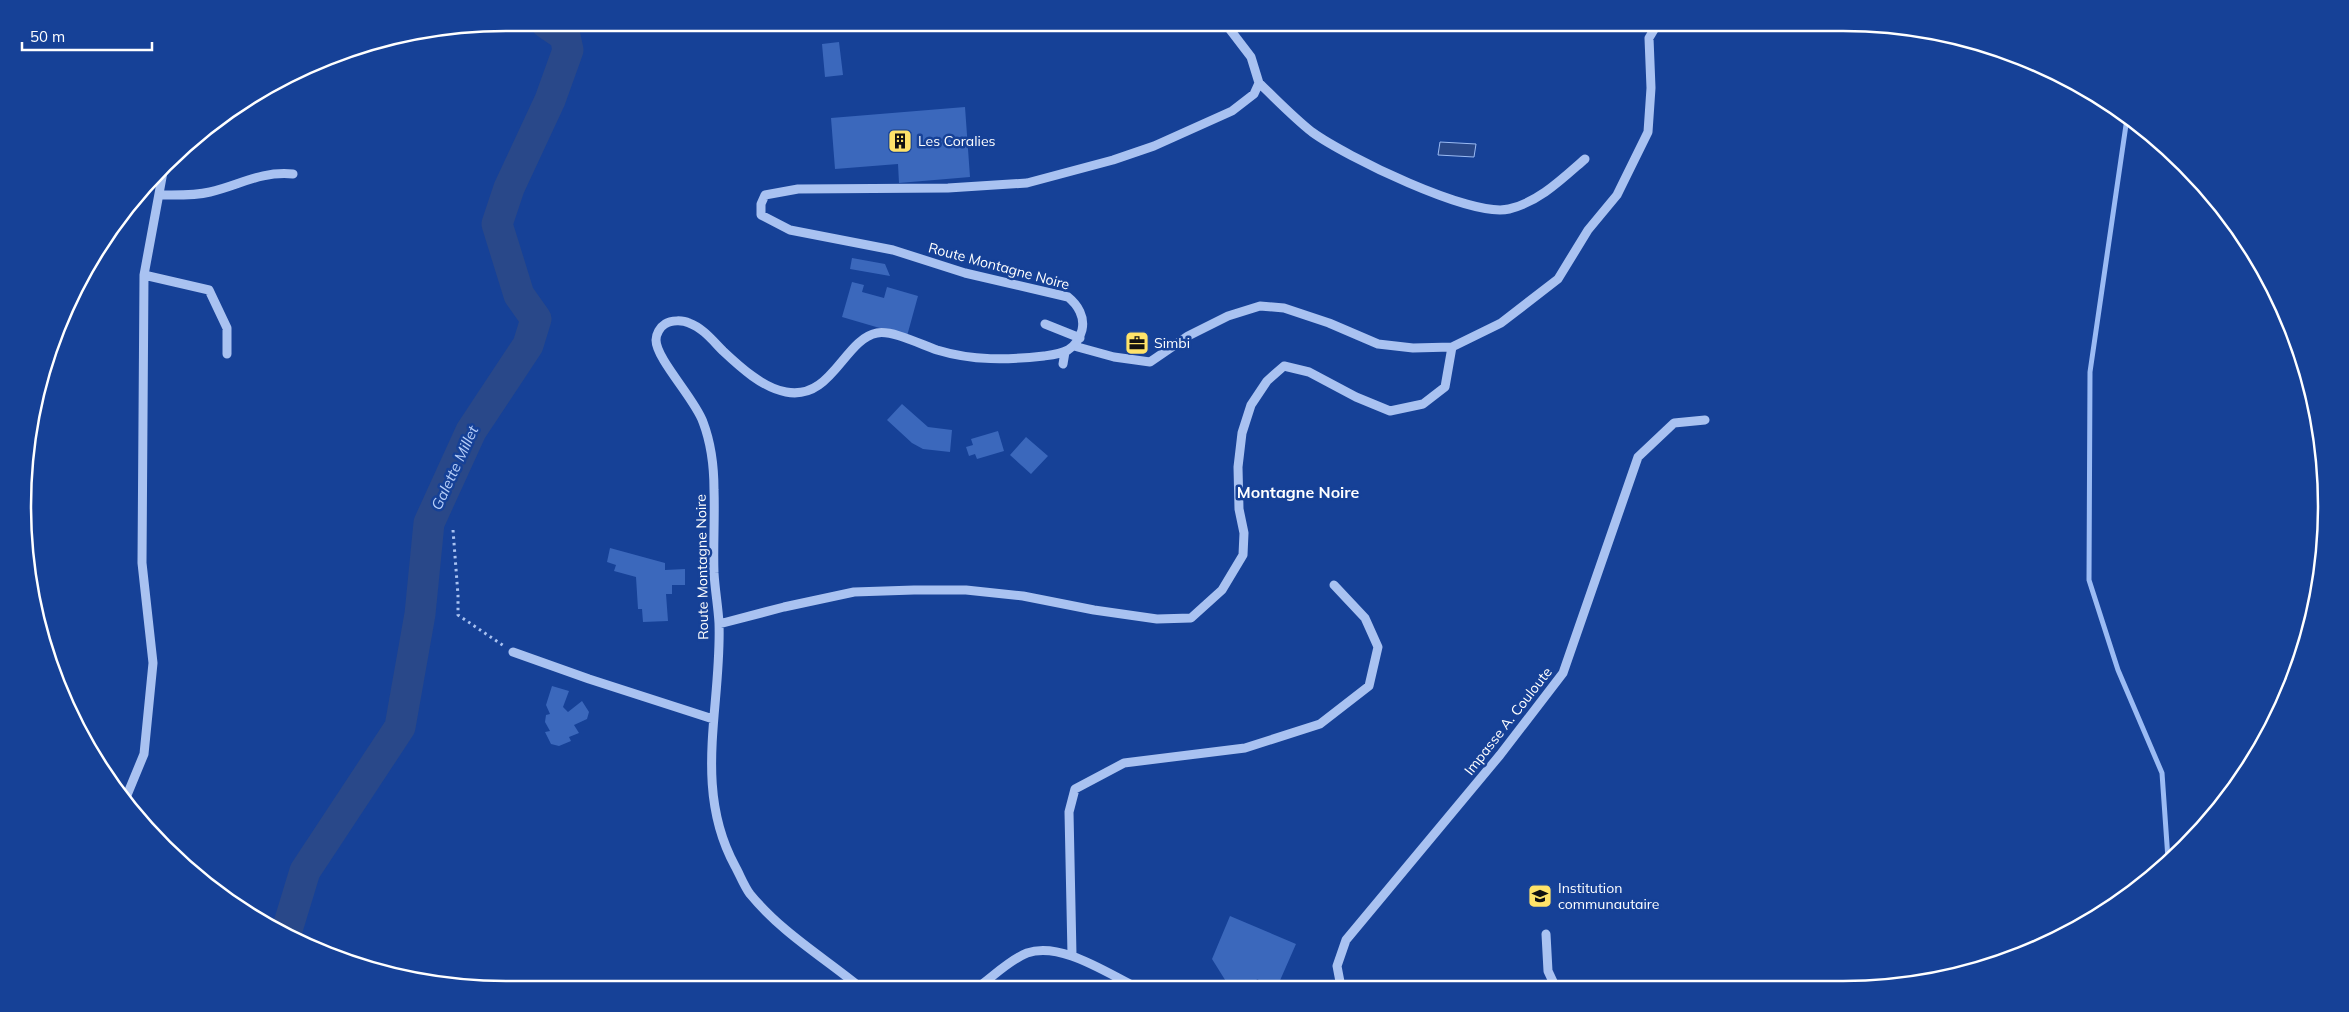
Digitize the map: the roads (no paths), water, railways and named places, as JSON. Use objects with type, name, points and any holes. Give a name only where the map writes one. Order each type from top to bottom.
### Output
[{"type":"street","points":[[1232,31],[1251,57],[1259,83],[1313,132],[1398,180],[1486,210],[1509,209],[1545,193],[1585,159]]},
{"type":"street","points":[[1074,346],[1114,357],[1150,362],[1188,336],[1228,316],[1260,306],[1284,308],[1329,323],[1378,344],[1413,348],[1452,347],[1501,323],[1558,279],[1588,230],[1617,195],[1648,132],[1651,88],[1648,38],[1652,31]]},
{"type":"street","name":"Route Montagne Noire","points":[[851,981],[780,925],[749,892],[724,847],[716,818],[710,774],[719,624],[714,574],[714,487],[710,443],[702,418],[666,363],[656,342],[662,326],[669,322],[688,322],[707,335],[728,356],[757,379],[773,388],[789,393],[805,391],[827,378],[838,369],[852,349],[862,339],[879,332],[894,335],[938,350],[977,359],[1020,359],[1065,352],[1074,346],[1080,338],[1083,325],[1080,310],[1068,297],[965,273],[893,250],[790,230],[760,215],[761,204],[765,195],[798,189],[948,188],[1027,183],[1113,160],[1209,122],[1244,104],[1254,94],[1259,83]]},
{"type":"street","points":[[159,194],[209,192],[257,176],[278,172],[293,174]]},
{"type":"street","points":[[128,793],[144,754],[153,663],[142,562],[144,275],[162,179]]},
{"type":"street","points":[[144,275],[209,290],[227,328],[227,354]]},
{"type":"street","points":[[1045,324],[1080,338]]},
{"type":"street","points":[[719,624],[784,607],[854,592],[931,590],[966,590],[1023,596],[1157,619],[1191,618],[1222,590],[1243,555],[1244,532],[1239,509],[1238,467],[1242,432],[1251,406],[1267,381],[1284,366],[1309,372],[1356,397],[1390,412],[1423,404],[1445,387],[1452,347]]},
{"type":"street","points":[[1063,364],[1065,352]]},
{"type":"street","name":"Impasse A. Couloute","points":[[1340,981],[1337,966],[1346,940],[1500,756],[1563,673],[1638,458],[1674,423],[1705,420]]},
{"type":"street","points":[[1072,955],[1070,812],[1075,789],[1124,763],[1245,748],[1320,724],[1369,686],[1378,647],[1365,618],[1334,584]]},
{"type":"street","points":[[513,652],[713,719]]},
{"type":"street","points":[[1546,934],[1548,971],[1553,981]]},
{"type":"street","points":[[986,981],[1012,961],[1028,952],[1049,952],[1072,955],[1124,981]]},
{"type":"water","points":[[1440,142],[1476,144],[1474,157],[1438,155]]},
{"type":"waterway","name":"Galette Millet","points":[[288,927],[305,871],[400,727],[420,614],[429,523],[471,431],[528,345],[536,319],[519,295],[497,224],[509,188],[550,100],[568,50],[565,36],[558,31]]},
{"type":"waterway","points":[[2126,125],[2090,372],[2089,580],[2118,670],[2162,773],[2168,852]]},
{"type":"place","name":"Les Coralies","points":[[900,141]]},
{"type":"place","name":"Simbi","points":[[1137,343]]},
{"type":"place","name":"Institution communautaire","points":[[1540,896]]},
{"type":"district","name":"Montagne Noire","points":[[1298,492]]}]
